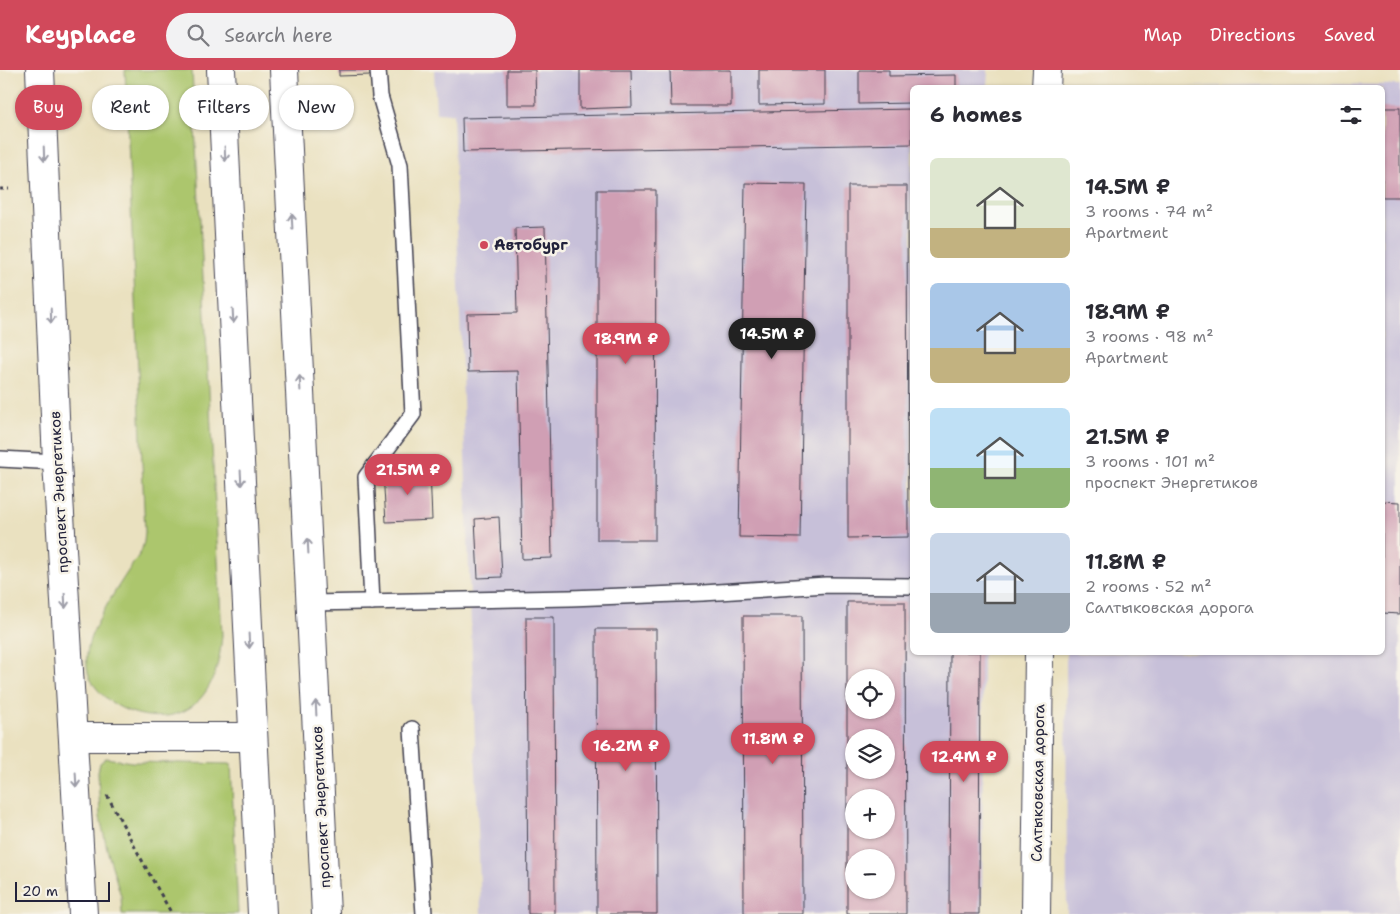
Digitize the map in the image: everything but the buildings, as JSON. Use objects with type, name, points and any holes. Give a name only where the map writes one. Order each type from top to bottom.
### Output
[{"type":"main road","name":"проспект Энергетиков","points":[[40,70],[57,462],[84,914]]},
{"type":"main road","points":[[220,70],[262,914]]},
{"type":"main road","name":"проспект Энергетиков","points":[[284,70],[326,914]]},
{"type":"main road","points":[[1046,85],[1047,70]]},
{"type":"main road","name":"Салтыковская дорога","points":[[1036,914],[1039,655]]},
{"type":"main road","points":[[73,737],[253,738]]},
{"type":"lane","points":[[372,602],[366,477],[412,414],[400,165],[380,96],[378,70]]},
{"type":"lane","points":[[0,459],[57,462]]},
{"type":"lane","points":[[311,603],[570,598],[826,585],[910,586]]},
{"type":"lane","points":[[412,729],[424,914]]},
{"type":"path","points":[[0,189],[9,189]]},
{"type":"path","points":[[76,792],[105,791],[172,914]]},
{"type":"shaded area","points":[[434,70],[988,70],[987,85],[910,85],[910,655],[983,655],[982,914],[481,914],[453,114],[436,113]]},
{"type":"shaded area","points":[[1306,84],[1400,85],[1400,914],[1067,914],[1066,655],[1385,655],[1385,85],[1264,85]]},
{"type":"green space","points":[[125,70],[192,70],[193,85],[179,85],[179,130],[195,130],[222,635],[216,669],[210,685],[200,699],[188,709],[173,715],[157,717],[125,710],[111,702],[99,691],[90,678],[87,663],[92,633],[141,552],[145,532],[128,130],[169,130],[169,85],[126,85]]},
{"type":"green space","points":[[106,758],[132,762],[231,764],[238,914],[122,914],[121,896],[108,853],[100,817],[98,772],[100,763]]},
{"type":"place","name":"Автобург","points":[[484,245]]}]
